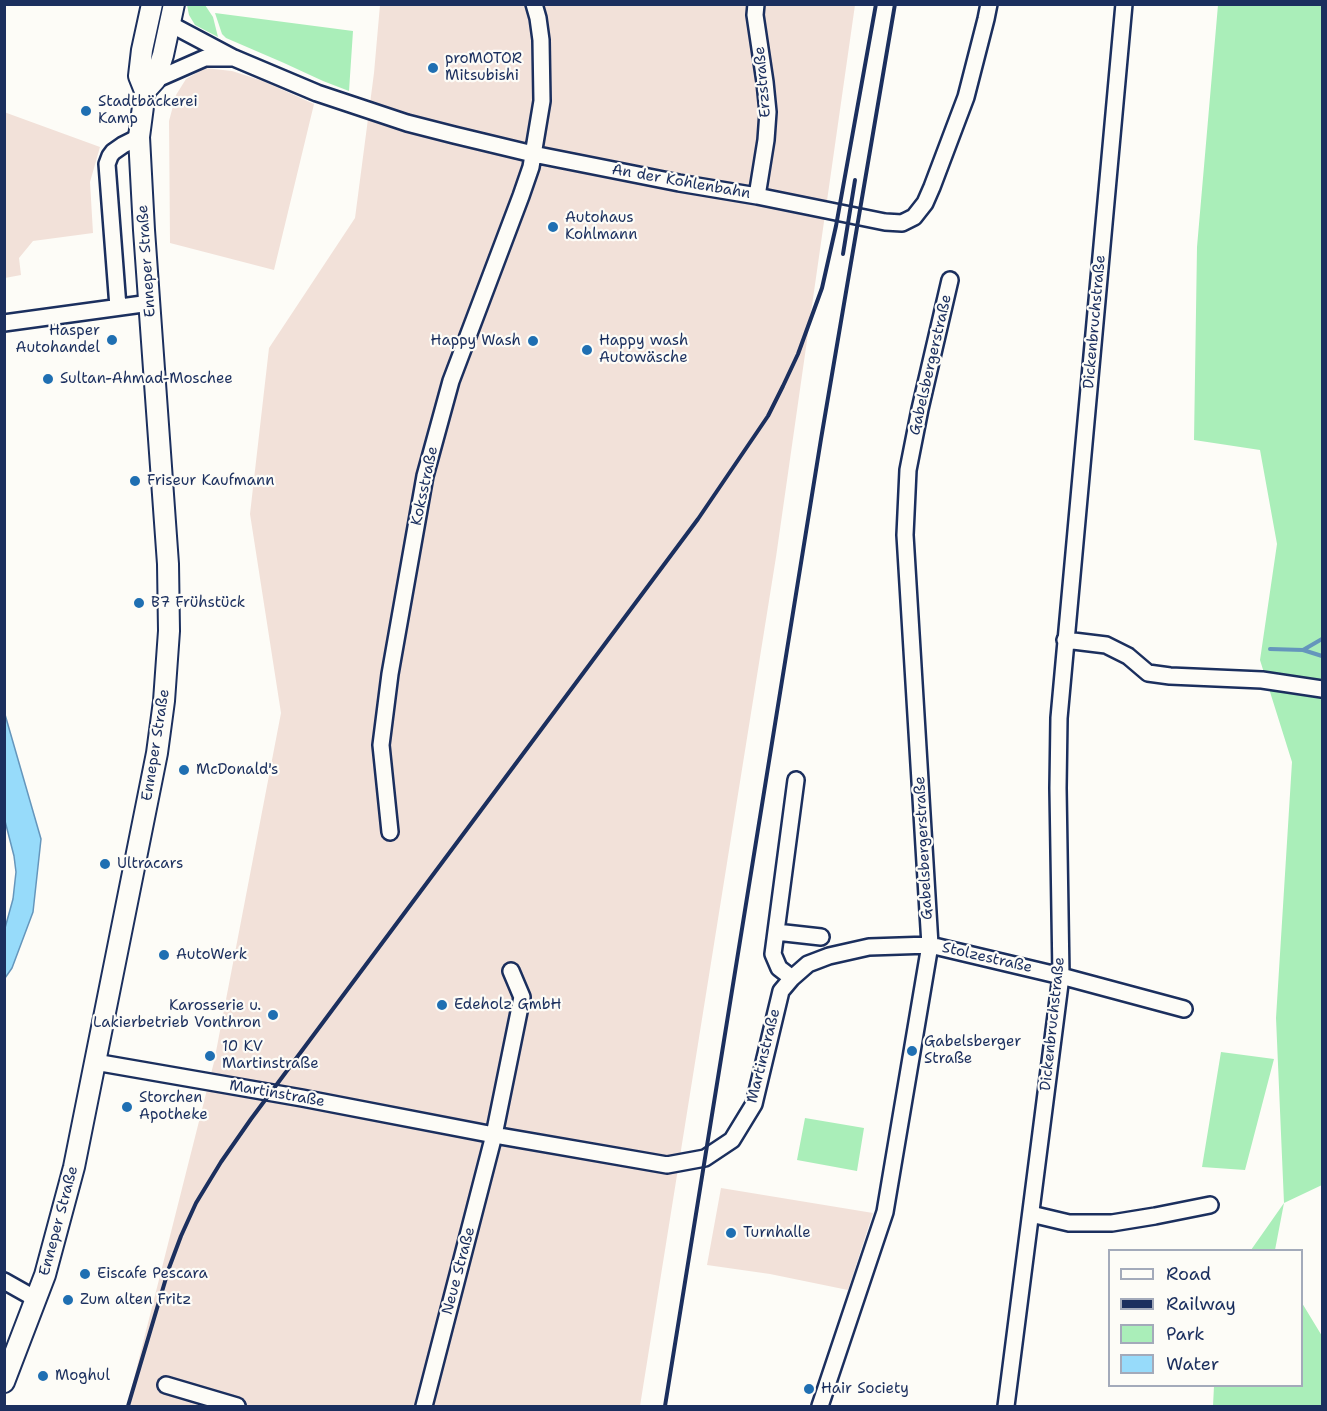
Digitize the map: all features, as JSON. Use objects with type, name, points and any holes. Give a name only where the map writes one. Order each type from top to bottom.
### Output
[{"type":"main road","points":[[149,7],[172,14]]},
{"type":"main road","name":"Enneper Straße","points":[[149,7],[139,76],[150,86]]},
{"type":"main road","name":"Enneper Straße","points":[[4,1382],[54,1245],[74,1167],[157,753],[164,701],[169,631],[168,576],[144,230],[140,137],[150,86],[163,55],[172,14]]},
{"type":"street","name":"Koksstraße","points":[[390,832],[381,745],[390,674],[425,476],[451,381],[521,196],[533,154],[542,101],[541,40],[534,4]]},
{"type":"street","name":"Erzstraße","points":[[756,4],[755,15],[768,112],[757,196]]},
{"type":"street","name":"An der Kohlenbahn","points":[[172,14],[234,58],[317,93],[407,123],[533,154],[885,222],[902,223],[914,217],[925,203],[933,187],[966,98],[989,4]]},
{"type":"street","name":"Dickenbruchstraße","points":[[1006,1407],[1061,976],[1059,729],[1065,640],[1124,4]]},
{"type":"street","name":"An der Kohlenbahn","points":[[150,86],[205,58],[234,58]]},
{"type":"street","points":[[118,307],[107,164],[113,152],[140,137]]},
{"type":"street","name":"Gabelsbergerstraße","points":[[820,1407],[885,1212],[930,945],[905,535],[908,470],[950,280]]},
{"type":"street","points":[[4,323],[150,303]]},
{"type":"street","points":[[1065,640],[1106,645],[1128,656],[1148,673],[1262,680],[1323,689]]},
{"type":"street","points":[[792,978],[779,968],[772,954],[796,780]]},
{"type":"street","points":[[776,932],[820,937]]},
{"type":"street","name":"Stolzestraße","points":[[930,945],[1061,976],[1184,1009]]},
{"type":"street","name":"Martinstraße","points":[[95,1062],[667,1165],[705,1158],[732,1140],[754,1104],[781,992],[808,964],[829,956],[868,947],[930,945]]},
{"type":"street","points":[[494,1135],[522,997],[511,971]]},
{"type":"street","name":"Neue Straße","points":[[424,1407],[494,1135]]},
{"type":"street","points":[[1031,1214],[1068,1222],[1112,1223],[1210,1205]]},
{"type":"street","points":[[4,1281],[36,1299]]},
{"type":"street","points":[[166,1385],[237,1407]]},
{"type":"shaded area","points":[[380,5],[855,5],[776,557],[640,1406],[127,1406],[214,1062],[281,713],[250,514],[269,348],[355,218],[374,73]]},
{"type":"shaded area","points":[[205,68],[232,71],[263,81],[314,104],[274,270],[170,243],[169,121],[176,95],[186,79]]},
{"type":"shaded area","points":[[4,112],[100,147],[90,182],[93,233],[33,241],[19,258],[21,275],[5,278]]},
{"type":"shaded area","points":[[721,1188],[873,1213],[848,1290],[770,1274],[707,1265]]},
{"type":"green space","points":[[187,5],[205,5],[213,17],[218,37],[195,25],[189,15]]},
{"type":"green space","points":[[1218,5],[1322,5],[1322,1185],[1284,1203],[1276,1018],[1292,762],[1260,660],[1277,544],[1260,450],[1194,440],[1197,247]]},
{"type":"green space","points":[[215,13],[353,31],[349,91],[226,38],[222,34]]},
{"type":"green space","points":[[1221,1052],[1274,1059],[1245,1170],[1202,1167]]},
{"type":"green space","points":[[805,1118],[864,1128],[857,1171],[797,1160]]},
{"type":"green space","points":[[1284,1203],[1275,1249],[1252,1249]]},
{"type":"green space","points":[[1303,1305],[1322,1336],[1322,1406],[1213,1406],[1214,1387],[1303,1387]]},
{"type":"water","points":[[4,711],[41,839],[33,912],[12,968],[5,978],[5,928],[13,899],[16,872],[5,821]]},
{"type":"waterway","points":[[1303,650],[1322,639]]},
{"type":"waterway","points":[[1270,649],[1303,650],[1322,656]]},
{"type":"railway","points":[[128,1406],[169,1268],[181,1236],[196,1203],[221,1162],[698,519],[768,416],[798,354],[822,288],[836,226],[876,4]]},
{"type":"railway","points":[[665,1406],[821,439],[895,4]]},
{"type":"railway","points":[[843,254],[855,180]]},
{"type":"place","name":"proMOTOR Mitsubishi","points":[[433,68]]},
{"type":"place","name":"Stadtbäckerei Kamp","points":[[86,111]]},
{"type":"place","name":"Autohaus Kohlmann","points":[[553,227]]},
{"type":"place","name":"Hasper Autohandel","points":[[112,340]]},
{"type":"place","name":"Happy Wash","points":[[533,341]]},
{"type":"place","name":"Happy wash Autowäsche","points":[[587,350]]},
{"type":"place","name":"Sultan-Ahmad-Moschee","points":[[48,379]]},
{"type":"place","name":"Friseur Kaufmann","points":[[135,481]]},
{"type":"place","name":"B7 Frühstück","points":[[139,603]]},
{"type":"place","name":"McDonald's","points":[[184,770]]},
{"type":"place","name":"Ultracars","points":[[105,864]]},
{"type":"place","name":"AutoWerk","points":[[164,955]]},
{"type":"place","name":"Edeholz GmbH","points":[[442,1005]]},
{"type":"place","name":"Karosserie u. Lakierbetrieb Vonthron","points":[[273,1015]]},
{"type":"place","name":"Gabelsberger Straße","points":[[912,1051]]},
{"type":"place","name":"10 KV Martinstraße","points":[[210,1056]]},
{"type":"place","name":"Storchen Apotheke","points":[[127,1107]]},
{"type":"place","name":"Turnhalle","points":[[731,1233]]},
{"type":"place","name":"Eiscafe Pescara","points":[[85,1274]]},
{"type":"place","name":"Zum alten Fritz","points":[[68,1300]]},
{"type":"place","name":"Moghul","points":[[43,1376]]},
{"type":"place","name":"Hair Society","points":[[809,1389]]}]
